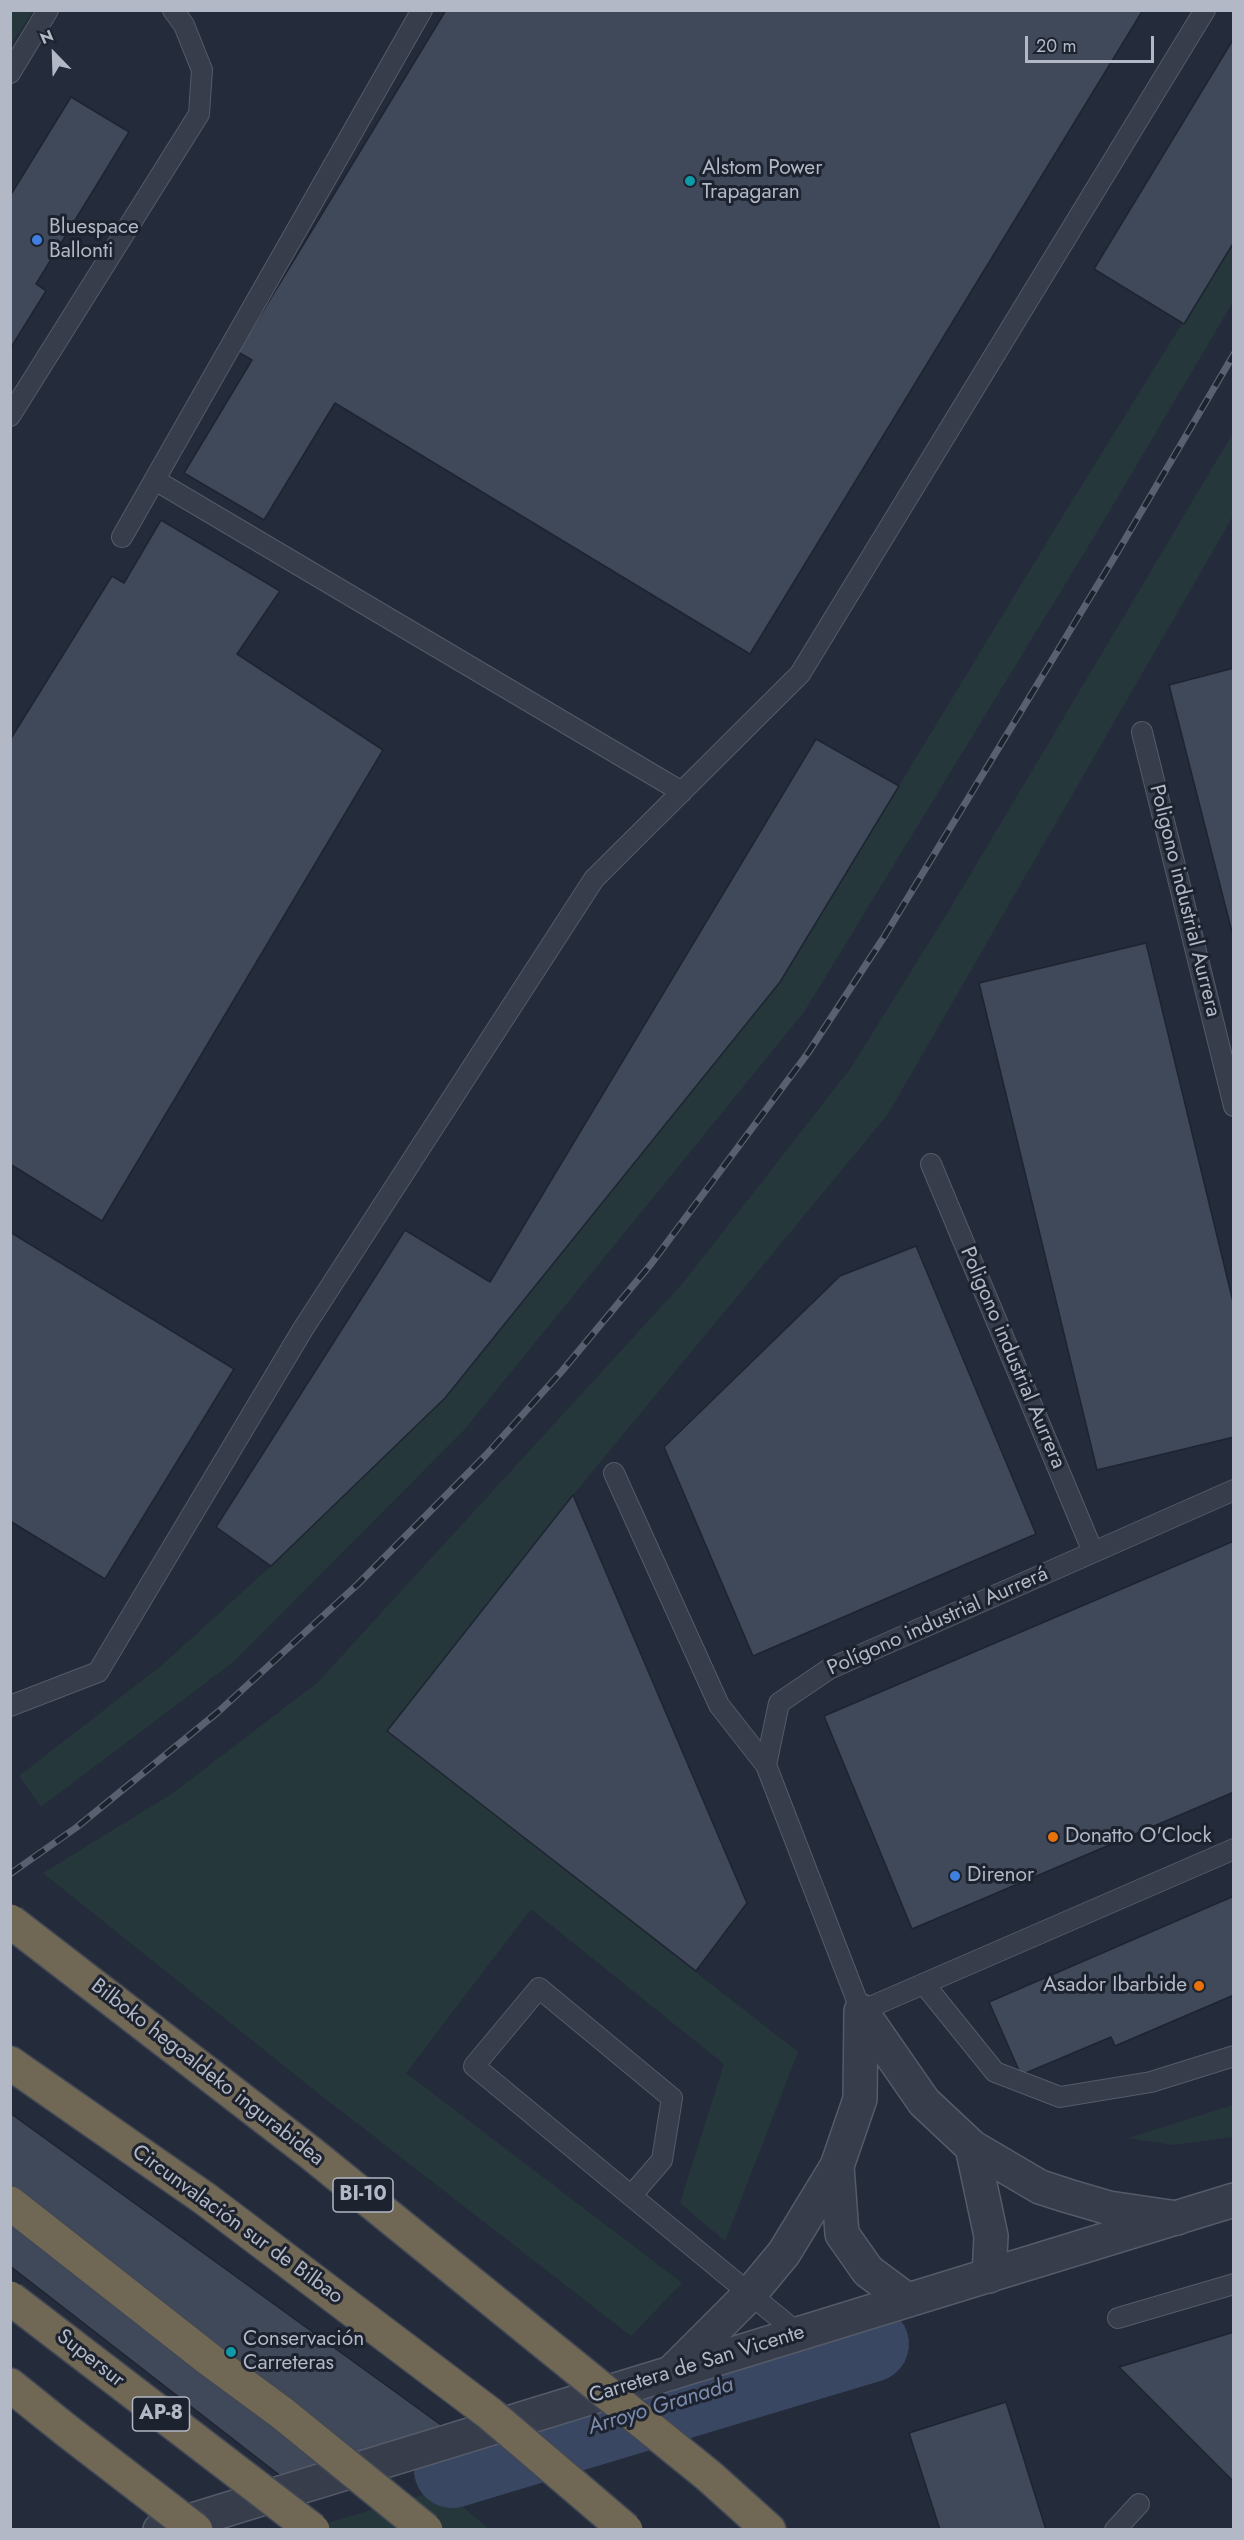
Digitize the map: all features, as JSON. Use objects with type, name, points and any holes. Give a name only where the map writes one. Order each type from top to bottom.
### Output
[{"type":"highway","name":"Bilboko hegoaldeko ingurabidea","points":[[10,1921],[312,2154],[709,2476],[769,2529]]},
{"type":"highway","name":"Circunvalación sur de Bilbao","points":[[10,2063],[204,2198],[489,2413],[626,2529]]},
{"type":"highway","points":[[10,2203],[210,2360],[282,2413],[426,2529]]},
{"type":"highway","name":"Supersur","points":[[10,2298],[313,2529]]},
{"type":"highway","points":[[10,2385],[196,2529]]},
{"type":"highway","points":[[10,2401],[66,2430]]},
{"type":"street","points":[[861,2011],[924,2102],[972,2147],[1040,2187],[1109,2208],[1177,2218]]},
{"type":"street","points":[[671,2373],[750,2294],[783,2253],[837,2166],[860,2099],[861,2011]]},
{"type":"street","points":[[972,2147],[991,2236],[989,2276]]},
{"type":"street","points":[[837,2166],[842,2234],[868,2271],[907,2300]]},
{"type":"street","name":"Carretera de San Vicente","points":[[160,2529],[1233,2200]]},
{"type":"lane","points":[[10,73],[48,10]]},
{"type":"lane","points":[[10,416],[199,114],[202,70],[184,26],[173,10]]},
{"type":"lane","points":[[122,537],[422,10]]},
{"type":"lane","points":[[10,1706],[98,1672],[303,1329],[594,879],[800,674],[1205,10]]},
{"type":"lane","points":[[155,480],[682,792]]},
{"type":"lane","name":"Poligono industrial Aurrera","points":[[1142,732],[1233,1106]]},
{"type":"lane","name":"Poligono industrial Aurrera","points":[[931,1164],[1093,1552]]},
{"type":"lane","points":[[615,1473],[719,1705],[766,1765],[861,2011],[1233,1849]]},
{"type":"lane","name":"Polígono industrial Aurrerá","points":[[766,1765],[778,1703],[829,1669],[1233,1490]]},
{"type":"lane","points":[[924,1984],[995,2072],[1060,2097],[1151,2082],[1233,2056]]},
{"type":"lane","points":[[631,2196],[663,2160],[672,2098],[539,1988],[474,2066],[631,2196],[799,2334]]},
{"type":"lane","points":[[1177,2218],[1233,2216]]},
{"type":"lane","points":[[1118,2318],[1233,2284]]},
{"type":"lane","points":[[1115,2529],[1140,2504]]},
{"type":"shaded area","points":[[10,11],[33,11],[11,44]]},
{"type":"shaded area","points":[[1233,242],[1233,302],[1100,527],[804,1012],[464,1430],[233,1662],[41,1807],[19,1776],[162,1665],[271,1566],[445,1398],[780,982],[1067,509]]},
{"type":"shaded area","points":[[1233,433],[1233,516],[888,1114],[573,1495],[387,1731],[798,2052],[725,2241],[680,2203],[724,2064],[531,1909],[406,2073],[682,2283],[631,2336],[309,2086],[43,1873],[173,1793],[317,1683],[683,1283],[850,1069],[951,907]]},
{"type":"shaded area","points":[[1233,2105],[1233,2137],[1172,2145],[1128,2138]]},
{"type":"shaded area","points":[[442,2489],[489,2529],[304,2530]]},
{"type":"building","name":"Alstom Power Trapagaran","points":[[446,10],[1143,10],[750,654],[335,403],[264,520],[184,473],[252,360],[238,352]]},
{"type":"building","points":[[1234,38],[1234,242],[1184,324],[1094,269]]},
{"type":"building","name":"Bluespace Ballonti","points":[[71,97],[129,132],[36,284],[46,291],[10,349],[10,196]]},
{"type":"building","points":[[161,520],[280,591],[237,654],[383,750],[102,1221],[10,1164],[10,740],[112,576],[124,583]]},
{"type":"building","points":[[1234,668],[1234,940],[1169,685]]},
{"type":"building","points":[[816,739],[899,786],[780,982],[445,1398],[271,1566],[216,1527],[405,1230],[490,1282]]},
{"type":"building","points":[[1146,943],[1234,1306],[1234,1437],[1097,1470],[979,983]]},
{"type":"building","points":[[10,1232],[234,1369],[105,1579],[10,1521]]},
{"type":"building","points":[[916,1246],[1036,1534],[753,1656],[664,1447],[840,1276]]},
{"type":"building","points":[[573,1495],[747,1903],[696,1971],[387,1731]]},
{"type":"building","points":[[1234,1541],[1234,1792],[912,1929],[824,1716]]},
{"type":"building","points":[[1234,1896],[1234,1995],[1115,2046],[1111,2037],[1021,2075],[989,2002]]},
{"type":"building","name":"Conservación Carreteras","points":[[10,2113],[459,2438],[296,2488],[10,2266]]},
{"type":"building","points":[[1234,2332],[1234,2482],[1119,2367]]},
{"type":"building","points":[[1006,2402],[1046,2530],[940,2530],[909,2433]]},
{"type":"waterway","name":"Arroyo Granada","points":[[452,2470],[871,2344]]},
{"type":"railway","points":[[10,1874],[77,1827],[218,1712],[358,1584],[486,1455],[562,1371],[651,1264],[808,1053],[884,937],[1117,553],[1234,354]]},
{"type":"place","name":"Alstom Power Trapagaran","points":[[690,181]]},
{"type":"place","name":"Bluespace Ballonti","points":[[37,240]]},
{"type":"place","name":"Donatto O'Clock","points":[[1053,1837]]},
{"type":"place","name":"Direnor","points":[[955,1876]]},
{"type":"place","name":"Asador Ibarbide","points":[[1199,1986]]},
{"type":"place","name":"Conservación Carreteras","points":[[231,2352]]}]
